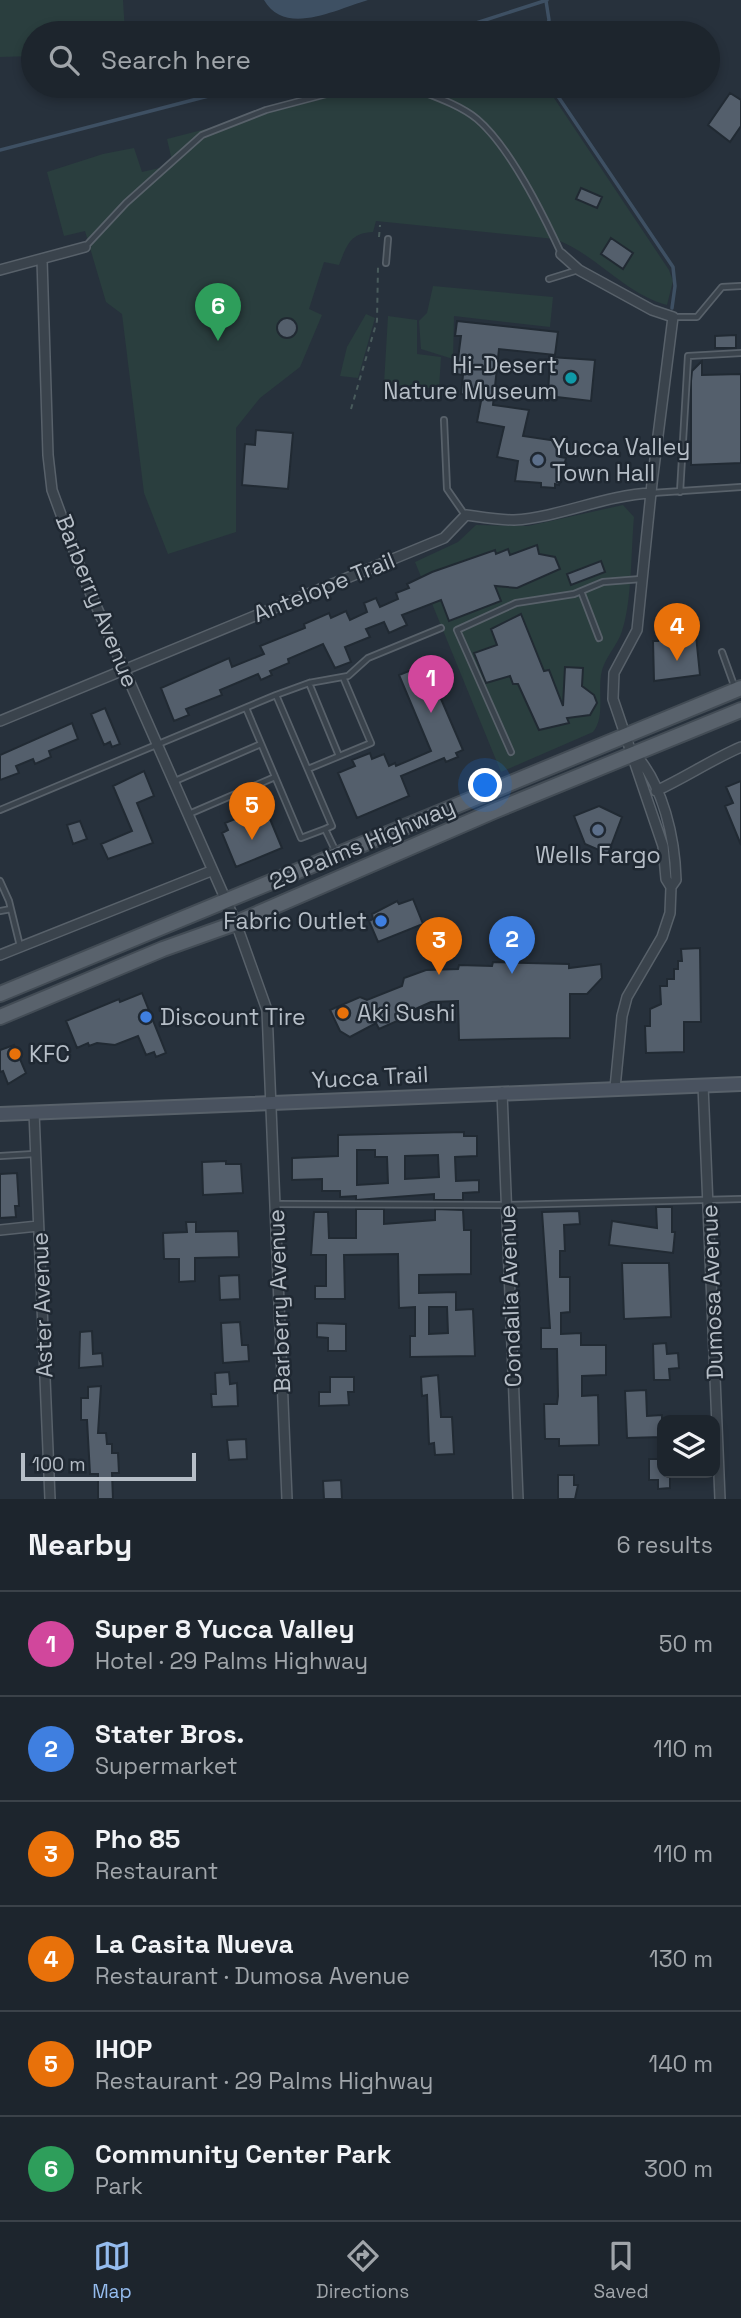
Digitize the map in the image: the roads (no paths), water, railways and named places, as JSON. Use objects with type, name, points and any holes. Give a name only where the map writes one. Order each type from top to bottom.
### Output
[{"type":"main road","name":"29 Palms Highway","points":[[0,994],[738,689]]},
{"type":"main road","name":"29 Palms Highway","points":[[0,1017],[163,949],[236,923],[741,710]]},
{"type":"street","points":[[0,270],[85,247]]},
{"type":"street","points":[[561,254],[579,270],[652,310],[673,317],[637,630],[614,673],[613,699],[635,754],[648,769],[656,791],[676,862],[676,880],[671,887]]},
{"type":"street","name":"Barberry Avenue","points":[[42,259],[48,455],[52,490],[86,583],[236,923],[267,1010],[287,1499]]},
{"type":"street","points":[[466,515],[513,520],[545,515],[605,498],[652,493]]},
{"type":"street","name":"Antelope Trail","points":[[0,721],[444,538],[466,515]]},
{"type":"street","points":[[656,791],[690,776],[711,760],[741,747]]},
{"type":"street","points":[[615,1088],[622,1016],[634,981],[662,937],[670,913],[671,887],[666,878],[663,846],[637,774],[635,754]]},
{"type":"street","points":[[0,955],[211,870]]},
{"type":"street","name":"Dumosa Avenue","points":[[703,1084],[720,1499]]},
{"type":"street","name":"Yucca Trail","points":[[0,1114],[741,1084]]},
{"type":"street","name":"Condalia Avenue","points":[[502,1092],[518,1499]]},
{"type":"street","name":"Aster Avenue","points":[[34,1112],[50,1499]]},
{"type":"street","points":[[0,1230],[38,1226]]},
{"type":"lane","points":[[85,247],[126,203],[202,135],[266,110],[311,98]]},
{"type":"lane","points":[[433,98],[477,119],[506,154],[545,218],[561,254]]},
{"type":"lane","points":[[386,263],[388,239]]},
{"type":"lane","points":[[550,279],[579,270]]},
{"type":"lane","points":[[673,317],[697,317],[722,287],[741,286]]},
{"type":"lane","points":[[680,492],[688,356],[741,354]]},
{"type":"lane","points":[[444,420],[447,489],[466,515]]},
{"type":"lane","points":[[652,493],[741,487]]},
{"type":"lane","points":[[511,752],[457,630],[516,603],[581,591],[603,583],[642,579]]},
{"type":"lane","points":[[581,591],[599,638]]},
{"type":"lane","points":[[0,810],[309,682],[343,677],[368,658],[441,628]]},
{"type":"lane","points":[[722,652],[738,689]]},
{"type":"lane","points":[[308,769],[371,743],[343,677]]},
{"type":"lane","points":[[309,682],[339,757]]},
{"type":"lane","points":[[246,708],[301,838],[332,827],[276,695]]},
{"type":"lane","points":[[173,782],[261,744]]},
{"type":"lane","points":[[187,814],[275,777]]},
{"type":"lane","points":[[325,829],[337,856]]},
{"type":"lane","points":[[0,881],[11,909],[20,947]]},
{"type":"lane","points":[[0,911],[11,909]]},
{"type":"lane","points":[[0,1156],[35,1154]]},
{"type":"lane","points":[[275,1204],[507,1205],[741,1199]]},
{"type":"water","points":[[264,0],[368,0],[327,14],[298,19],[273,11]]},
{"type":"waterway","points":[[482,21],[547,0]]},
{"type":"waterway","points":[[546,1],[549,21]]},
{"type":"waterway","points":[[0,150],[201,98]]},
{"type":"waterway","points":[[559,98],[673,267],[675,286],[672,308]]},
{"type":"place","name":"Community Center Park","points":[[218,341]]},
{"type":"place","name":"Hi-Desert Nature Museum","points":[[571,378]]},
{"type":"place","name":"Yucca Valley Town Hall","points":[[538,460]]},
{"type":"place","name":"La Casita Nueva","points":[[677,661]]},
{"type":"place","name":"Super 8 Yucca Valley","points":[[431,713]]},
{"type":"place","name":"Wells Fargo","points":[[598,830]]},
{"type":"place","name":"IHOP","points":[[252,840]]},
{"type":"place","name":"Fabric Outlet","points":[[381,921]]},
{"type":"place","name":"Stater Bros.","points":[[512,974]]},
{"type":"place","name":"Pho 85","points":[[439,975]]},
{"type":"place","name":"Aki Sushi","points":[[343,1013]]},
{"type":"place","name":"Discount Tire","points":[[146,1017]]},
{"type":"place","name":"KFC","points":[[15,1054]]}]
